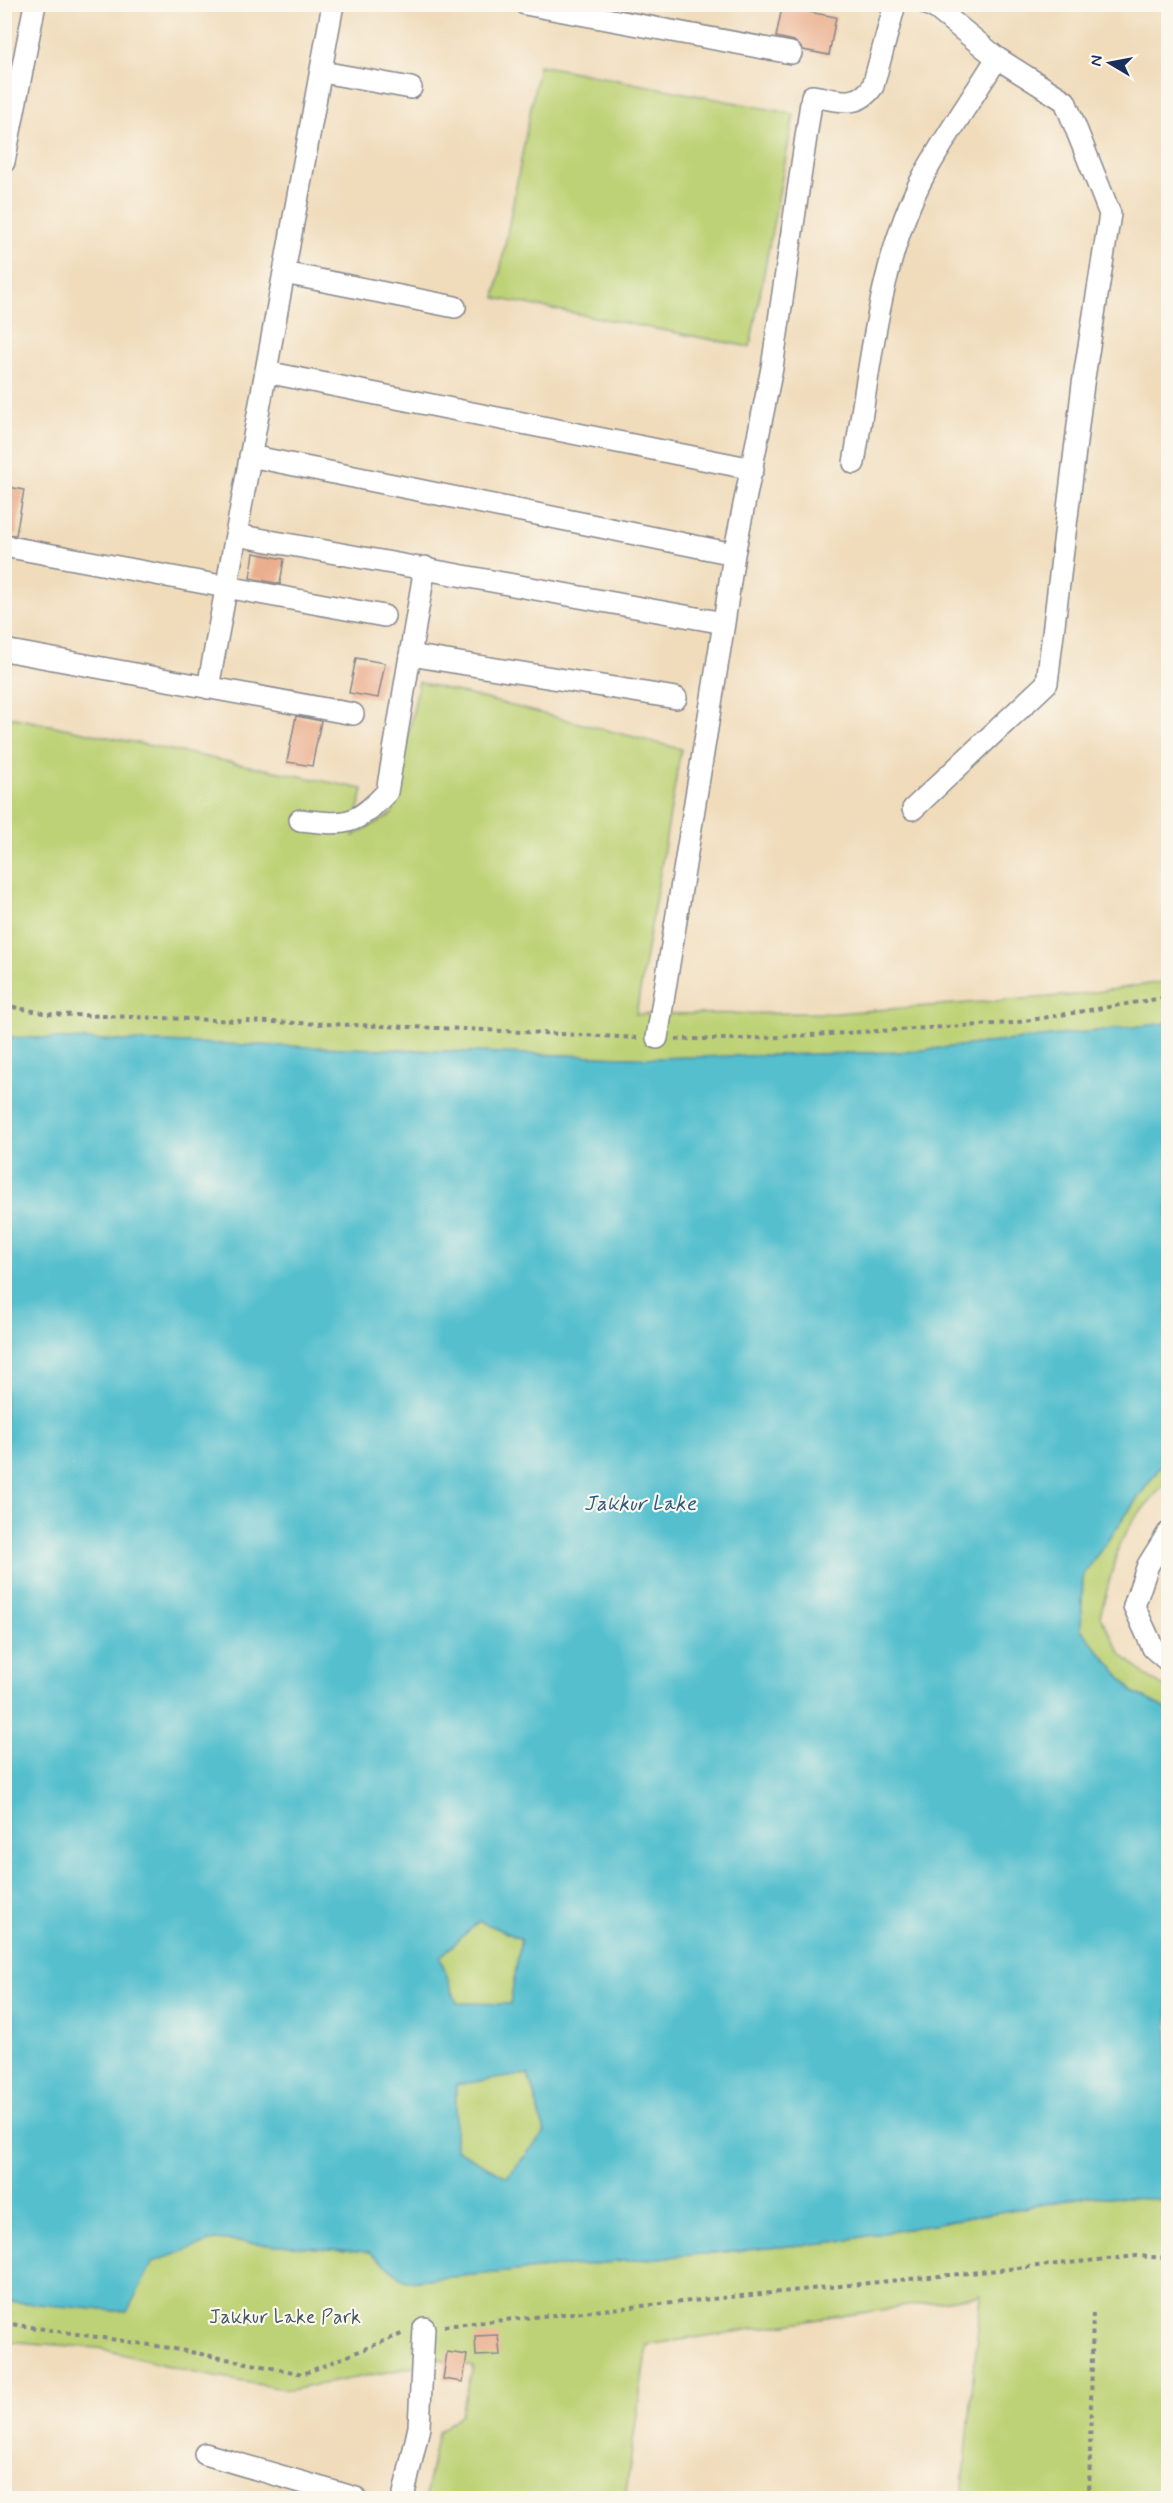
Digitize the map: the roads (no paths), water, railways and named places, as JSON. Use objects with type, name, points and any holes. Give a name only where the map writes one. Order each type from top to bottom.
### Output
[{"type":"street","points":[[4,162],[15,57],[35,4]]},
{"type":"street","points":[[208,688],[333,4]]},
{"type":"street","points":[[525,4],[791,53]]},
{"type":"street","points":[[657,1038],[734,554],[772,368],[812,96],[856,102],[866,96],[873,86],[895,4]]},
{"type":"street","points":[[913,809],[1047,683],[1083,384],[1110,214],[1065,101],[997,58],[932,7]]},
{"type":"street","points":[[854,464],[885,287],[900,234],[924,176],[997,58]]},
{"type":"street","points":[[322,72],[411,88]]},
{"type":"street","points":[[284,273],[455,307]]},
{"type":"street","points":[[266,372],[753,469]]},
{"type":"street","points":[[250,456],[734,554]]},
{"type":"street","points":[[236,535],[724,622]]},
{"type":"street","points":[[4,546],[384,616]]},
{"type":"street","points":[[300,820],[337,824],[365,815],[387,792],[425,567]]},
{"type":"street","points":[[4,650],[353,714]]},
{"type":"street","points":[[410,655],[676,698]]},
{"type":"street","points":[[1168,1533],[1148,1565],[1134,1606],[1153,1647],[1168,1661]]},
{"type":"street","points":[[403,2499],[419,2427],[424,2328]]},
{"type":"street","points":[[206,2454],[356,2499]]},
{"type":"water","name":"Jakkur Lake","points":[[1168,1023],[1168,1456],[1083,1575],[1081,1629],[1133,1692],[1168,1710],[1168,2200],[1088,2196],[834,2242],[406,2281],[370,2252],[215,2240],[153,2262],[127,2312],[5,2301],[5,1037],[655,1058],[905,1052]],"holes":[[[479,1921],[521,1939],[510,2004],[457,2003],[440,1957]],[[528,2074],[545,2132],[507,2177],[455,2149],[456,2085]]]},
{"type":"park label","name":"Jakkur Lake Park","points":[[285,2317]]}]
